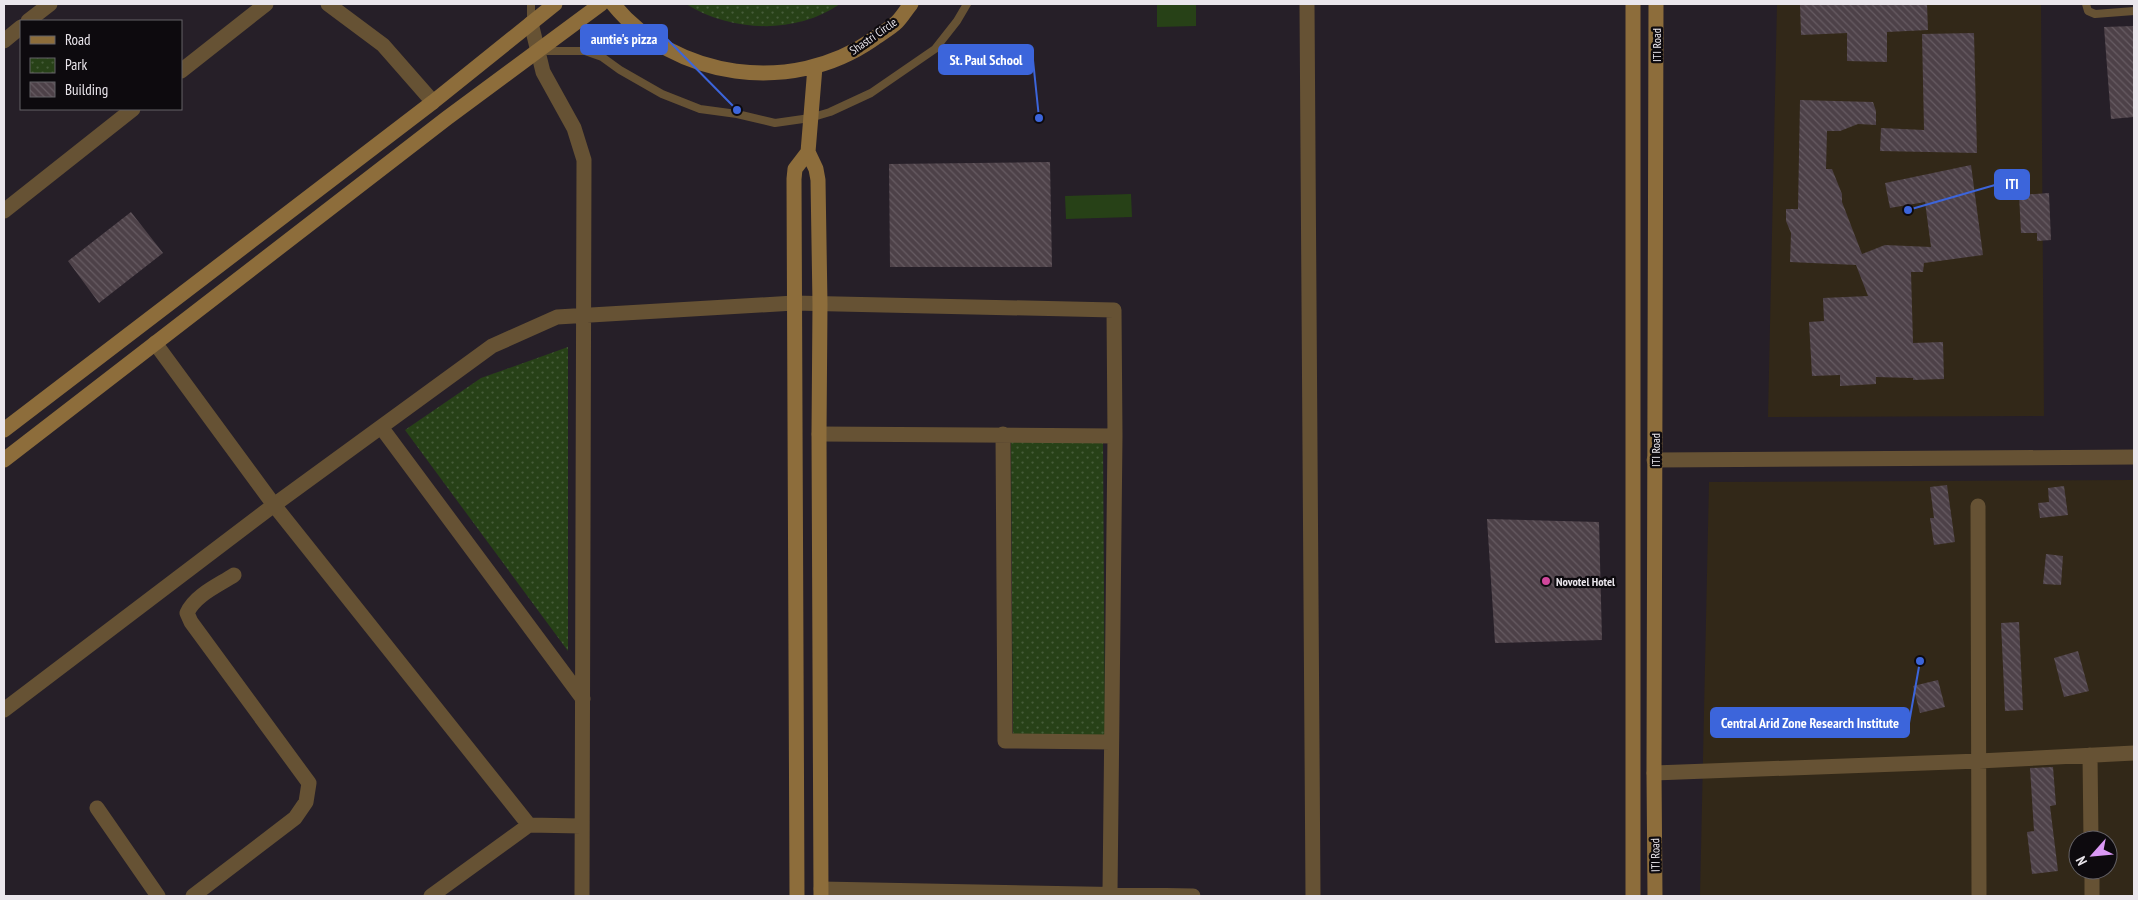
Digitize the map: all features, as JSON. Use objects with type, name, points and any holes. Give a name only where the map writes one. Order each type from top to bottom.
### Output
[{"type":"street","points":[[29,20],[50,4]]},
{"type":"street","points":[[182,70],[266,4]]},
{"type":"street","points":[[328,4],[383,46],[433,102]]},
{"type":"street","points":[[4,430],[433,102],[555,4]]},
{"type":"street","points":[[4,460],[601,4]]},
{"type":"street","name":"Shastri Circle","points":[[613,4],[640,30],[656,41],[699,63],[737,72],[776,74],[815,67],[852,53],[896,23],[910,4]]},
{"type":"street","points":[[1307,4],[1313,896]]},
{"type":"street","name":"ITI Road","points":[[1633,4],[1633,896]]},
{"type":"street","name":"ITI Road","points":[[1656,4],[1654,460],[1656,896]]},
{"type":"street","points":[[531,23],[543,72],[574,128],[584,160],[582,896]]},
{"type":"street","points":[[4,42],[20,28]]},
{"type":"street","points":[[815,67],[808,152],[816,169],[818,180],[821,893],[1193,896]]},
{"type":"street","points":[[4,212],[133,110]]},
{"type":"street","points":[[797,896],[794,179],[795,169],[808,152]]},
{"type":"street","points":[[4,710],[274,505],[492,346],[557,317],[794,303],[1114,310],[1115,436],[1110,894]]},
{"type":"street","points":[[155,343],[274,505],[529,825]]},
{"type":"street","points":[[381,427],[583,699]]},
{"type":"street","points":[[819,434],[1115,436]]},
{"type":"street","points":[[1003,434],[1005,741],[1111,742]]},
{"type":"street","points":[[1654,460],[2134,457]]},
{"type":"street","points":[[1978,506],[1979,896]]},
{"type":"street","points":[[194,896],[294,818],[306,802],[309,783],[191,622],[187,612],[190,605],[197,599],[234,575]]},
{"type":"street","points":[[1654,773],[1979,761],[2134,753]]},
{"type":"street","points":[[2090,755],[2091,830]]},
{"type":"street","points":[[97,808],[158,896]]},
{"type":"street","points":[[431,896],[529,825],[581,826]]},
{"type":"street","points":[[2092,880],[2092,896]]},
{"type":"lane","points":[[531,4],[531,23]]},
{"type":"lane","points":[[537,51],[585,51],[602,57],[620,70],[662,94],[700,109],[738,114],[775,123],[810,118],[830,112],[871,93],[935,49],[957,21],[967,4]]},
{"type":"lane","points":[[2086,4],[2088,11],[2095,14],[2134,11]]},
{"type":"shaded area","points":[[1777,4],[2041,4],[2044,416],[1768,417]]},
{"type":"shaded area","points":[[2134,480],[2134,896],[1700,896],[1709,482]]},
{"type":"green space","points":[[686,4],[840,4],[822,14],[803,21],[763,26],[723,20]]},
{"type":"green space","points":[[1157,4],[1196,4],[1196,26],[1157,27]]},
{"type":"green space","points":[[1131,194],[1132,217],[1066,219],[1065,196]]},
{"type":"green space","points":[[568,347],[568,651],[405,430],[481,378]]},
{"type":"green space","points":[[1011,441],[1103,441],[1105,736],[1013,737]]},
{"type":"building","points":[[1800,4],[1927,4],[1928,30],[1887,32],[1887,62],[1847,61],[1847,33],[1801,35]]},
{"type":"building","points":[[2134,26],[2134,117],[2111,119],[2104,27]]},
{"type":"building","points":[[1974,33],[1977,153],[1880,151],[1881,128],[1924,130],[1922,34]]},
{"type":"building","points":[[1800,100],[1873,102],[1876,111],[1876,125],[1858,124],[1840,131],[1827,131],[1826,169],[1832,169],[1842,194],[1842,202],[1862,254],[1885,245],[1931,247],[1925,202],[1890,208],[1885,183],[1971,165],[1983,255],[1924,263],[1923,272],[1911,272],[1913,343],[1943,342],[1944,379],[1913,380],[1913,378],[1876,377],[1876,384],[1840,386],[1840,375],[1812,376],[1809,322],[1824,321],[1823,298],[1868,296],[1856,265],[1790,262],[1791,233],[1786,221],[1786,209],[1798,209]]},
{"type":"building","points":[[1050,162],[1052,267],[890,267],[889,164]]},
{"type":"building","points":[[2049,193],[2051,240],[2037,241],[2037,233],[2021,233],[2019,195]]},
{"type":"building","points":[[131,212],[163,253],[99,303],[68,261]]},
{"type":"building","points":[[1947,485],[1955,542],[1934,545],[1930,518],[1934,518],[1930,487]]},
{"type":"building","points":[[2064,486],[2068,515],[2040,518],[2038,503],[2049,502],[2048,488]]},
{"type":"building","name":"Novotel Hotel","points":[[1487,519],[1599,522],[1602,640],[1495,643]]},
{"type":"building","points":[[2046,554],[2063,556],[2061,585],[2043,584]]},
{"type":"building","points":[[2019,622],[2023,710],[2005,711],[2001,623]]},
{"type":"building","points":[[2078,651],[2089,691],[2064,697],[2054,658]]},
{"type":"building","points":[[1938,680],[1945,707],[1920,713],[1913,686]]},
{"type":"building","points":[[2053,767],[2056,805],[2050,806],[2058,871],[2032,874],[2027,832],[2034,831],[2030,768]]},
{"type":"place","name":"auntie's pizza","points":[[737,110]]},
{"type":"place","name":"St. Paul School","points":[[1039,118]]},
{"type":"place","name":"ITI","points":[[1908,210]]},
{"type":"place","name":"Novotel Hotel","points":[[1546,581]]},
{"type":"place","name":"Central Arid Zone Research Institute","points":[[1920,661]]}]
